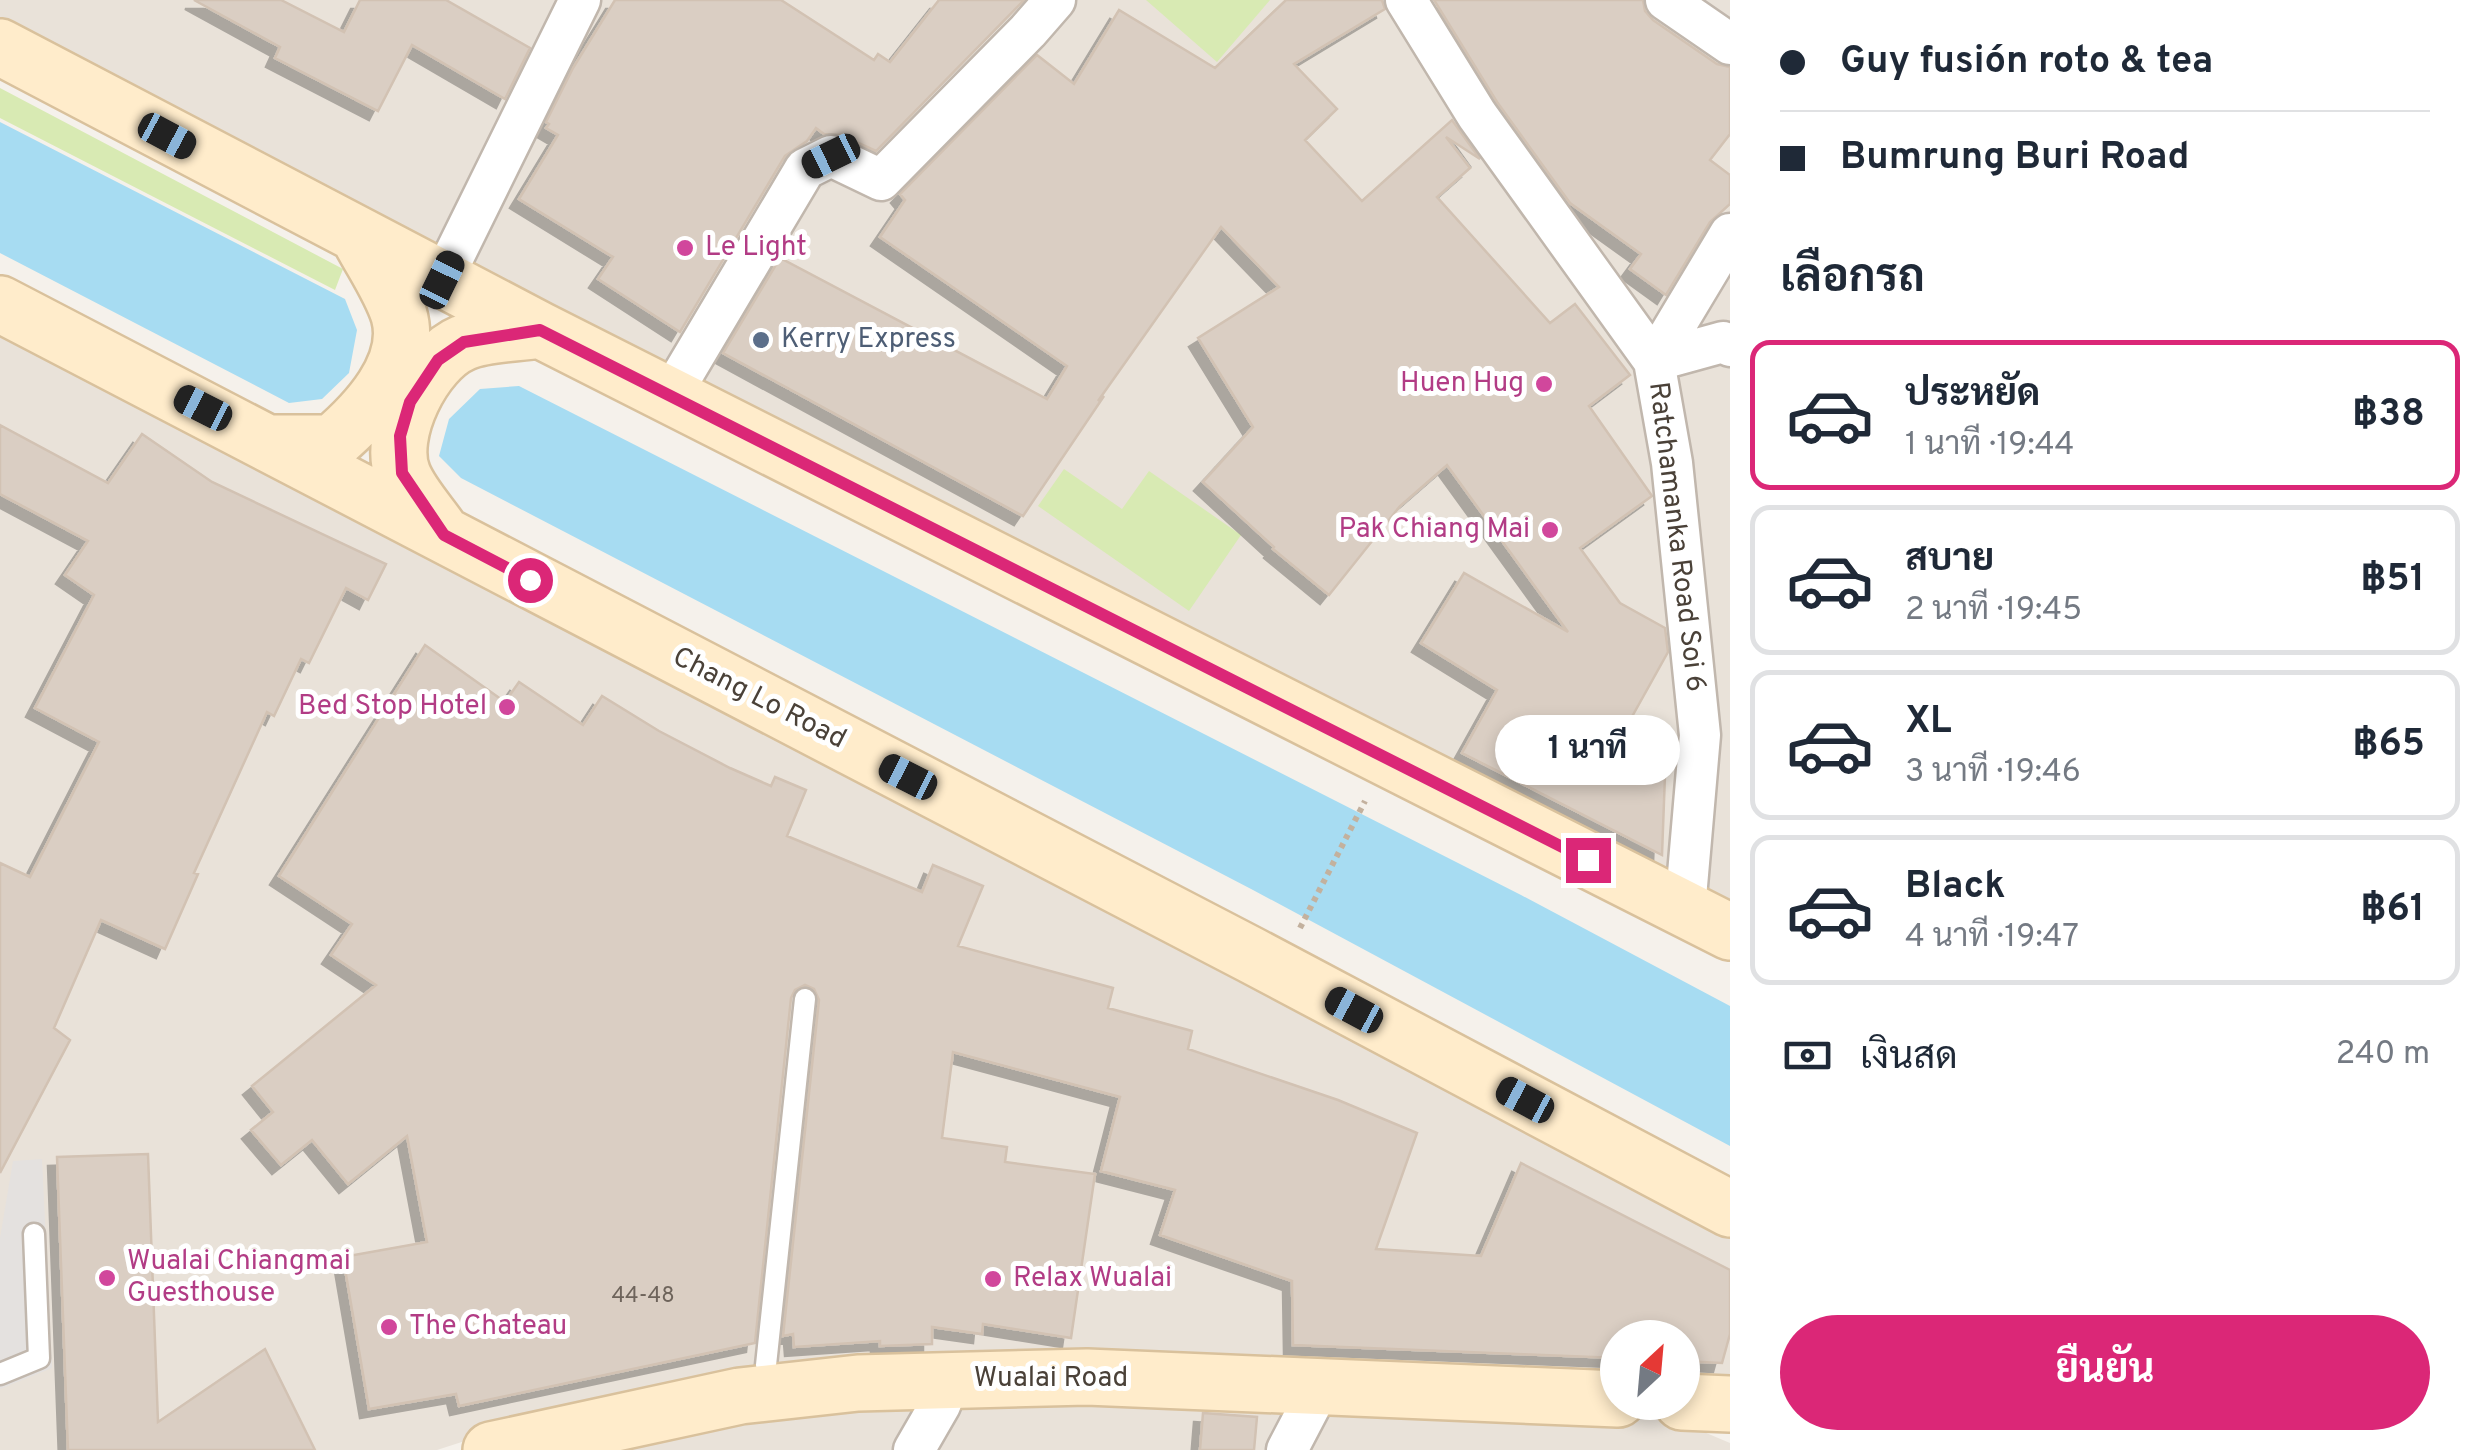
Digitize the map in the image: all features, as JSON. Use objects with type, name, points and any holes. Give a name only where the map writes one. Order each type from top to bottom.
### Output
[{"type":"main road","points":[[0,47],[442,280],[1707,921]]},
{"type":"main road","points":[[270,443],[332,444],[357,422],[384,388],[399,351],[400,317],[359,237]]},
{"type":"main road","name":"Chang Lo Road","points":[[0,304],[1730,1209]]},
{"type":"main road","points":[[444,535],[402,473],[400,436],[410,402],[438,360],[464,342],[540,330]]},
{"type":"main road","name":"Wualai Road","points":[[491,1450],[740,1396],[858,1383],[1088,1377],[1600,1398]]},
{"type":"main road","points":[[1700,1403],[1730,1404]]},
{"type":"street","points":[[442,280],[580,0]]},
{"type":"street","points":[[670,396],[804,169],[831,156],[881,180],[1055,0]]},
{"type":"street","name":"Ratchamanka Road Soi 6","points":[[1406,0],[1477,115],[1654,361],[1672,463],[1700,736],[1707,921]]},
{"type":"street","points":[[1666,0],[1730,44]]},
{"type":"street","points":[[1654,361],[1730,234]]},
{"type":"street","points":[[1654,361],[1722,342],[1730,346]]},
{"type":"street","points":[[914,1450],[950,1380]]},
{"type":"street","points":[[1287,1450],[1320,1385]]},
{"type":"lane","points":[[766,1365],[805,999]]},
{"type":"lane","points":[[0,1374],[39,1358],[34,1234]]},
{"type":"path","points":[[1294,938],[1368,795]]},
{"type":"shaded area","points":[[0,0],[1730,0],[1730,902],[0,29]]},
{"type":"shaded area","points":[[0,325],[1730,1229],[1730,1387],[1700,1386],[1700,1320],[1600,1320],[1600,1382],[1073,1359],[471,1439],[437,1450],[0,1450]]},
{"type":"shaded area","points":[[42,1159],[52,1368],[0,1389],[0,1238],[13,1161]]},
{"type":"shaded area","points":[[1061,1388],[1600,1413],[1600,1420],[1675,1420],[1730,1443],[1730,1450],[565,1450],[767,1405]]},
{"type":"green space","points":[[1146,0],[1270,0],[1217,62]]},
{"type":"green space","points":[[0,88],[343,269],[335,290],[0,118]]},
{"type":"green space","points":[[1064,469],[1122,509],[1149,471],[1241,535],[1189,611],[1038,506]]},
{"type":"water","points":[[0,122],[345,299],[357,330],[349,373],[322,399],[289,403],[0,253]]},
{"type":"water","points":[[519,386],[1521,895],[1730,1006],[1730,1146],[1253,890],[461,478],[439,456],[449,419],[480,389]]},
{"type":"building","points":[[194,0],[281,0],[344,32],[360,0],[446,0],[530,48],[505,99],[412,45],[378,111],[275,58],[280,47]]},
{"type":"building","points":[[615,0],[781,0],[874,60],[878,54],[890,62],[939,0],[1024,0],[876,151],[816,128],[807,141],[785,156],[680,332],[598,279],[613,257],[519,199],[558,135],[546,128],[546,122],[573,68]]},
{"type":"building","points":[[1286,0],[1382,0],[1385,9],[1294,64],[1337,109],[1305,140],[1362,201],[1452,120],[1480,159],[1446,137],[1470,168],[1437,197],[1550,323],[1575,304],[1630,375],[1589,406],[1652,496],[1580,548],[1620,603],[1665,628],[1668,652],[1614,749],[1665,775],[1662,855],[1462,753],[1497,690],[1421,643],[1464,573],[1568,632],[1447,465],[1400,506],[1329,595],[1273,549],[1203,482],[1253,427],[1198,338],[1279,287],[1221,227],[1098,401],[1104,396],[1023,516],[723,353],[780,258],[1047,399],[1067,366],[880,237],[905,200],[900,194],[1037,55],[1074,84],[1119,10],[1215,68]]},
{"type":"building","points":[[1434,0],[1643,0],[1645,11],[1653,20],[1717,64],[1730,67],[1730,134],[1710,160],[1730,175],[1730,204],[1710,222],[1666,295],[1630,269],[1641,254],[1570,203],[1497,102]]},
{"type":"building","points":[[0,425],[108,483],[142,434],[212,482],[386,564],[368,600],[346,588],[309,663],[301,659],[274,716],[267,712],[194,873],[198,874],[165,949],[101,920],[54,1028],[70,1040],[0,1173],[0,863],[30,877],[99,742],[35,708],[94,595],[65,575],[88,541],[0,494]]},
{"type":"building","points":[[425,645],[505,702],[519,682],[583,725],[602,696],[730,768],[771,786],[775,777],[806,790],[787,836],[922,892],[933,865],[983,886],[958,946],[1113,988],[1108,1008],[1192,1031],[1188,1049],[1338,1100],[1417,1133],[1376,1249],[1481,1256],[1521,1163],[1730,1270],[1730,1334],[1722,1363],[1700,1362],[1700,1320],[1600,1320],[1600,1357],[1293,1345],[1292,1281],[1160,1235],[1175,1190],[1101,1171],[1120,1097],[953,1052],[942,1138],[1007,1147],[1005,1162],[1095,1174],[1071,1338],[983,1324],[982,1334],[932,1327],[932,1344],[880,1346],[880,1341],[794,1347],[793,1334],[783,1336],[819,1000],[814,989],[805,985],[795,990],[791,998],[755,1343],[459,1406],[456,1394],[369,1409],[343,1257],[427,1242],[407,1136],[348,1184],[312,1140],[281,1165],[251,1130],[273,1112],[252,1086],[376,985],[331,955],[352,924],[279,876]]},
{"type":"building","name":"Wualai Chiangmai Guesthouse","points":[[148,1154],[158,1422],[265,1349],[315,1450],[68,1450],[57,1157]]},
{"type":"building","points":[[1203,1413],[1257,1417],[1254,1450],[1200,1450]]},
{"type":"place","name":"Le Light","points":[[685,248]]},
{"type":"place","name":"Kerry Express","points":[[761,340]]},
{"type":"place","name":"Huen Hug","points":[[1544,384]]},
{"type":"place","name":"Pak Chiang Mai","points":[[1550,530]]},
{"type":"place","name":"Bed Stop Hotel","points":[[507,707]]},
{"type":"place","name":"Wualai Chiangmai Guesthouse","points":[[107,1278]]},
{"type":"place","name":"Relax Wualai","points":[[993,1279]]},
{"type":"place","name":"The Chateau","points":[[389,1327]]},
{"type":"route","points":[[530,580],[444,535],[402,473],[400,436],[410,402],[438,360],[464,342],[540,330],[1588,860]]}]
